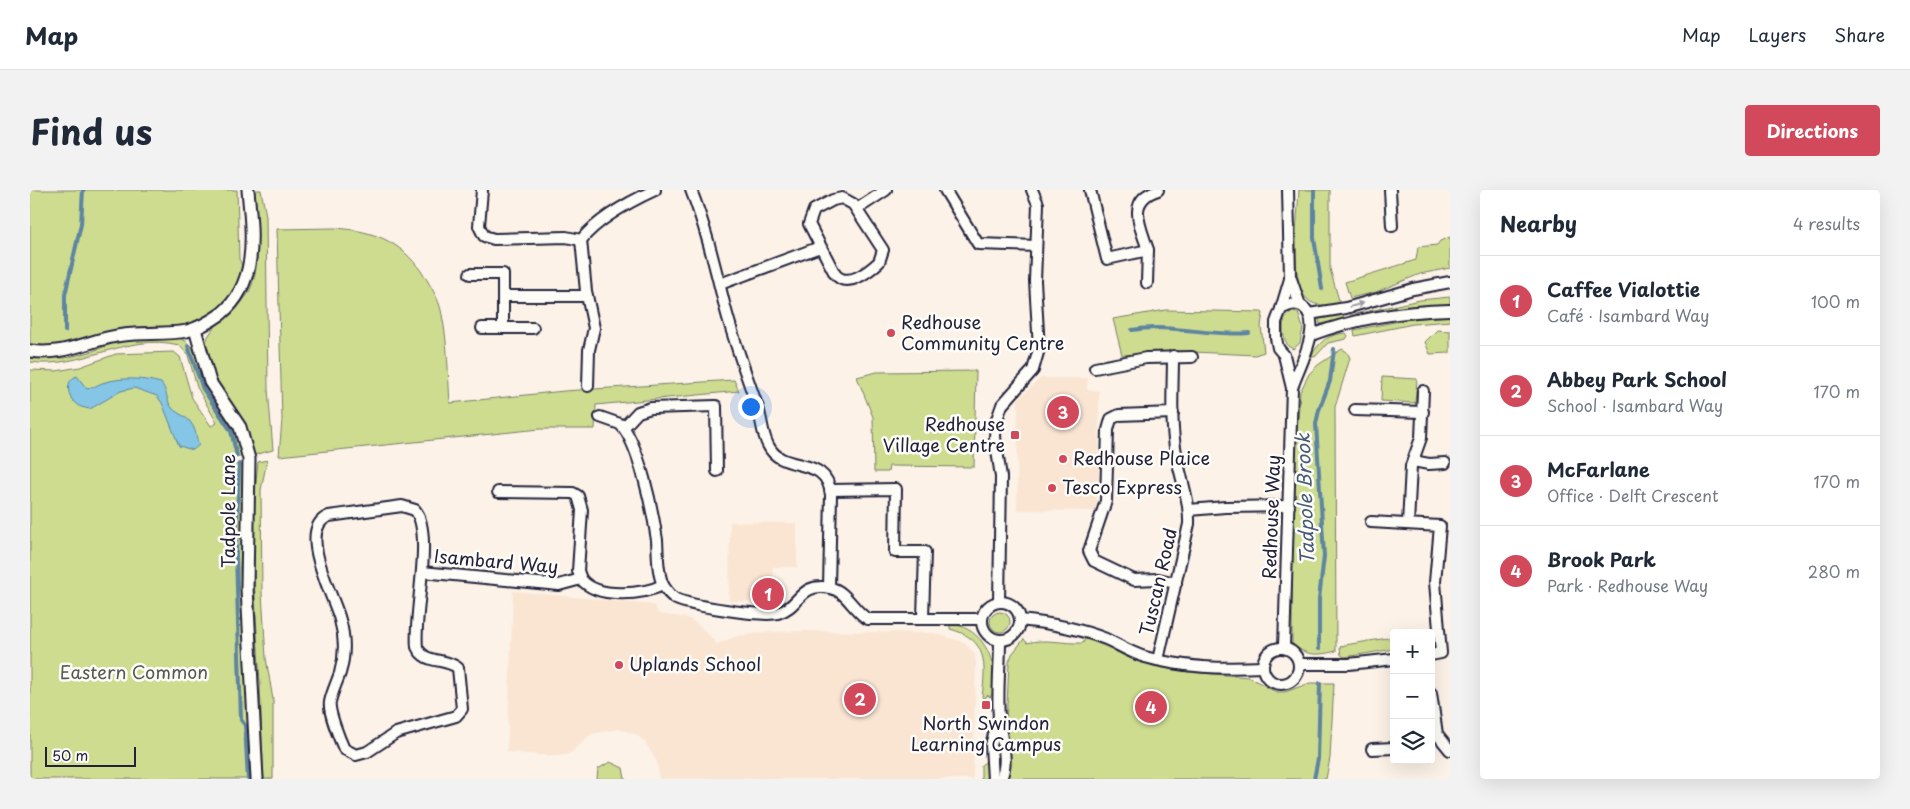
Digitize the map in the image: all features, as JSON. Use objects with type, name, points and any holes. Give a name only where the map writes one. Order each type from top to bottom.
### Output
[{"type":"street","points":[[30,351],[59,351],[122,335],[182,332],[212,320],[229,306],[244,283],[252,247],[248,190]]},
{"type":"street","points":[[482,190],[479,226],[484,236],[494,239],[566,237],[581,240]]},
{"type":"street","points":[[588,386],[589,350],[594,335],[587,296],[581,240],[603,220],[656,190]]},
{"type":"street","points":[[691,190],[708,236],[720,284],[768,446],[782,459],[819,471],[826,479],[830,490],[829,587]]},
{"type":"street","points":[[857,209],[886,190]]},
{"type":"street","points":[[945,190],[978,244],[1036,246]]},
{"type":"street","points":[[999,602],[1001,477],[995,430],[997,414],[1002,405],[1030,375],[1037,359],[1039,344],[1035,281],[1038,204],[1032,190]]},
{"type":"street","points":[[1090,190],[1108,259],[1148,250]]},
{"type":"street","points":[[1147,283],[1148,250],[1138,214],[1138,204],[1145,195],[1158,190]]},
{"type":"street","points":[[1288,190],[1290,276],[1300,305],[1309,314],[1346,308],[1413,289],[1449,283]]},
{"type":"street","points":[[1390,190],[1392,226]]},
{"type":"street","points":[[842,198],[850,201],[857,209],[881,246],[883,254],[879,262],[851,280],[842,280],[833,270],[820,247],[810,224],[814,210],[833,200],[842,198]]},
{"type":"street","points":[[720,284],[820,247]]},
{"type":"street","points":[[470,274],[503,274],[503,328]]},
{"type":"street","name":"Redhouse Way","points":[[1284,648],[1292,388],[1284,355],[1277,345],[1275,330],[1277,317],[1290,276]]},
{"type":"street","points":[[503,296],[587,296]]},
{"type":"street","points":[[1281,309],[1288,305],[1300,305]]},
{"type":"street","points":[[1311,335],[1398,314],[1450,310]]},
{"type":"street","name":"Redhouse Way","points":[[1292,388],[1311,335],[1309,314]]},
{"type":"street","name":"Tadpole Lane","points":[[195,328],[210,382],[240,427],[249,459],[246,588],[256,779]]},
{"type":"street","points":[[482,328],[533,328]]},
{"type":"street","points":[[1284,355],[1296,356],[1307,348]]},
{"type":"street","name":"Tuscan Road","points":[[1158,660],[1185,545],[1189,510],[1175,452],[1173,356]]},
{"type":"street","points":[[1095,368],[1146,358],[1192,357]]},
{"type":"street","points":[[1408,524],[1413,461],[1419,445],[1423,412],[1423,391]]},
{"type":"street","points":[[624,427],[638,412],[651,408],[716,406],[718,471]]},
{"type":"street","points":[[1355,410],[1423,412]]},
{"type":"street","points":[[1173,413],[1119,415],[1111,419],[1108,430],[1106,501],[1089,551],[1094,561],[1134,580],[1158,580],[1176,583]]},
{"type":"street","points":[[600,417],[611,419],[624,427],[633,445],[645,485],[656,534],[659,574],[663,586],[676,599],[723,609],[773,614],[784,610],[806,590],[829,587],[840,592],[868,619],[982,619]]},
{"type":"street","points":[[1413,461],[1429,464],[1445,463]]},
{"type":"street","points":[[830,490],[896,489],[895,552],[925,552],[923,618]]},
{"type":"street","points":[[498,492],[574,493],[578,496],[582,510],[578,571],[581,579]]},
{"type":"street","name":"Tuscan Road","points":[[1189,510],[1289,506]]},
{"type":"street","points":[[392,507],[412,508],[417,512],[421,526],[422,572],[417,647],[428,659],[449,663],[458,668],[462,709],[456,716],[396,733],[367,752],[352,754],[344,749],[330,707],[342,663],[343,635],[340,620],[324,578],[316,550],[315,536],[320,522],[332,515],[392,507]]},
{"type":"street","points":[[1371,522],[1440,526],[1435,582],[1441,653],[1435,654]]},
{"type":"street","name":"Isambard Way","points":[[422,572],[559,585],[581,579],[594,589],[632,594],[646,592],[663,586]]},
{"type":"street","points":[[999,602],[1012,606],[1020,620],[1019,627],[1014,635],[1000,640],[987,634],[982,627],[982,619],[988,607],[999,602]]},
{"type":"street","points":[[1020,620],[1054,624],[1079,630],[1158,660],[1202,668],[1263,668]]},
{"type":"street","points":[[1000,640],[999,719],[1005,744],[1004,768],[1001,779]]},
{"type":"street","points":[[1284,648],[1294,652],[1300,664],[1298,674],[1294,680],[1283,685],[1271,682],[1263,668],[1267,654],[1272,650],[1284,648]]},
{"type":"street","points":[[1300,664],[1349,664],[1390,659]]},
{"type":"street","points":[[993,779],[991,745],[999,719]]},
{"type":"street","points":[[1434,719],[1436,741],[1450,750]]},
{"type":"street","points":[[1372,749],[1390,748]]},
{"type":"shaded area","points":[[1041,378],[1088,378],[1087,390],[1099,391],[1099,484],[1095,511],[1017,510],[1018,399]]},
{"type":"shaded area","points":[[730,522],[797,523],[797,567],[773,567],[773,602],[729,601]]},
{"type":"shaded area","points":[[513,591],[654,605],[659,614],[688,618],[700,626],[717,644],[738,636],[768,632],[809,631],[934,633],[963,642],[974,653],[976,662],[973,779],[659,779],[657,762],[645,742],[637,735],[619,729],[591,734],[572,752],[566,755],[554,756],[507,752]]},
{"type":"green space","points":[[30,190],[237,190],[239,259],[243,267],[233,292],[221,308],[207,318],[192,323],[116,330],[67,345],[30,345]]},
{"type":"green space","points":[[251,190],[261,190],[266,216],[268,389],[273,450],[254,455],[250,436],[240,415],[214,377],[207,356],[206,344],[212,331],[245,298],[254,280],[257,242]]},
{"type":"green space","points":[[1299,190],[1330,190],[1330,269],[1340,304],[1314,304],[1307,299],[1301,290],[1296,264]]},
{"type":"green space","points":[[335,228],[364,232],[388,241],[409,257],[427,280],[438,301],[442,315],[447,348],[450,403],[564,391],[734,380],[739,391],[596,405],[595,429],[540,429],[279,456],[282,420],[277,229]]},
{"type":"green space","points":[[1450,237],[1450,268],[1420,274],[1376,292],[1350,298],[1345,282],[1416,260],[1418,247],[1437,245],[1440,241]]},
{"type":"green space","points":[[1450,297],[1450,304],[1416,306],[1351,319],[1350,315],[1420,300]]},
{"type":"green space","points":[[1166,310],[1261,312],[1263,313],[1261,326],[1264,352],[1255,355],[1173,351],[1122,355],[1113,319]]},
{"type":"green space","points":[[1291,312],[1298,313],[1303,328],[1300,343],[1293,349],[1288,346],[1283,333],[1285,319]]},
{"type":"green space","points":[[1343,315],[1344,319],[1320,324],[1319,319]]},
{"type":"green space","points":[[1450,316],[1450,321],[1413,324],[1355,336],[1354,330],[1410,319]]},
{"type":"green space","points":[[1437,330],[1450,331],[1450,353],[1430,354],[1425,342]]},
{"type":"green space","points":[[1346,333],[1348,336],[1346,339],[1328,343],[1315,357],[1311,356],[1325,339]]},
{"type":"green space","name":"Eastern Common","points":[[179,338],[191,346],[197,360],[202,382],[237,437],[242,457],[234,458],[235,464],[243,466],[244,476],[240,569],[251,779],[30,779],[30,370],[56,371],[80,367],[116,354],[174,352],[180,357],[192,398],[211,426],[217,423],[197,387],[188,355],[179,345],[160,342],[141,343],[86,357],[49,363],[30,362],[30,357],[65,358],[90,352],[119,341]]},
{"type":"green space","points":[[1342,349],[1347,352],[1350,358],[1335,407],[1336,651],[1312,654],[1307,653],[1292,643],[1293,485],[1300,392],[1309,374],[1318,365]]},
{"type":"green space","points":[[976,371],[974,467],[889,466],[888,472],[874,472],[873,417],[857,377],[877,372]]},
{"type":"green space","points":[[1382,377],[1417,379],[1415,403],[1381,401]]},
{"type":"green space","points":[[267,460],[261,490],[262,593],[266,658],[273,700],[273,779],[264,779],[254,572],[254,517],[258,462]]},
{"type":"green space","points":[[1000,612],[1007,615],[1010,622],[1007,629],[1000,632],[993,629],[990,622],[993,615]]},
{"type":"green space","points":[[950,624],[960,626],[976,635],[987,650],[991,659],[994,678],[994,686],[990,697],[987,695],[985,699],[982,697],[984,664],[978,646],[972,639],[950,629]]},
{"type":"green space","points":[[1085,638],[1153,666],[1188,672],[1249,677],[1276,692],[1285,692],[1310,683],[1334,683],[1330,758],[1326,779],[1007,779],[1010,747],[1006,727],[1009,662],[1012,654],[1024,639],[1027,643],[1041,641],[1083,643]]},
{"type":"green space","points":[[1390,638],[1390,650],[1345,657],[1341,655],[1340,647]]},
{"type":"green space","points":[[987,761],[987,779],[981,779],[981,765]]},
{"type":"green space","points":[[610,762],[623,768],[625,779],[597,779],[598,769]]},
{"type":"water","points":[[77,376],[87,389],[109,381],[124,379],[140,379],[161,383],[172,408],[193,425],[199,445],[193,450],[179,446],[162,403],[157,396],[134,388],[121,391],[90,409],[78,405],[72,400],[68,388],[73,378]]},
{"type":"waterway","points":[[65,331],[65,295],[81,224],[83,190]]},
{"type":"waterway","name":"Tadpole Brook","points":[[1314,190],[1314,238],[1322,289]]},
{"type":"waterway","points":[[1132,330],[1161,328],[1234,334],[1249,333]]},
{"type":"waterway","points":[[188,346],[203,389],[231,431],[237,456]]},
{"type":"waterway","name":"Tadpole Brook","points":[[1319,649],[1319,599],[1324,556],[1316,424],[1330,381],[1334,349]]},
{"type":"waterway","points":[[239,464],[236,555],[241,720],[245,725],[248,779]]},
{"type":"waterway","name":"Tadpole Brook","points":[[1314,779],[1318,759],[1320,683]]},
{"type":"place","name":"Redhouse Community Centre","points":[[891,333]]},
{"type":"place","name":"McFarlane","points":[[1063,412]]},
{"type":"place","name":"Redhouse Village Centre","points":[[1015,435]]},
{"type":"place","name":"Redhouse Plaice","points":[[1063,459]]},
{"type":"place","name":"Tesco Express","points":[[1052,488]]},
{"type":"place","name":"Caffee Vialottie","points":[[768,594]]},
{"type":"place","name":"Uplands School","points":[[619,665]]},
{"type":"place","name":"Abbey Park School","points":[[860,699]]},
{"type":"place","name":"North Swindon Learning Campus","points":[[986,705]]},
{"type":"place","name":"Brook Park","points":[[1151,707]]}]
